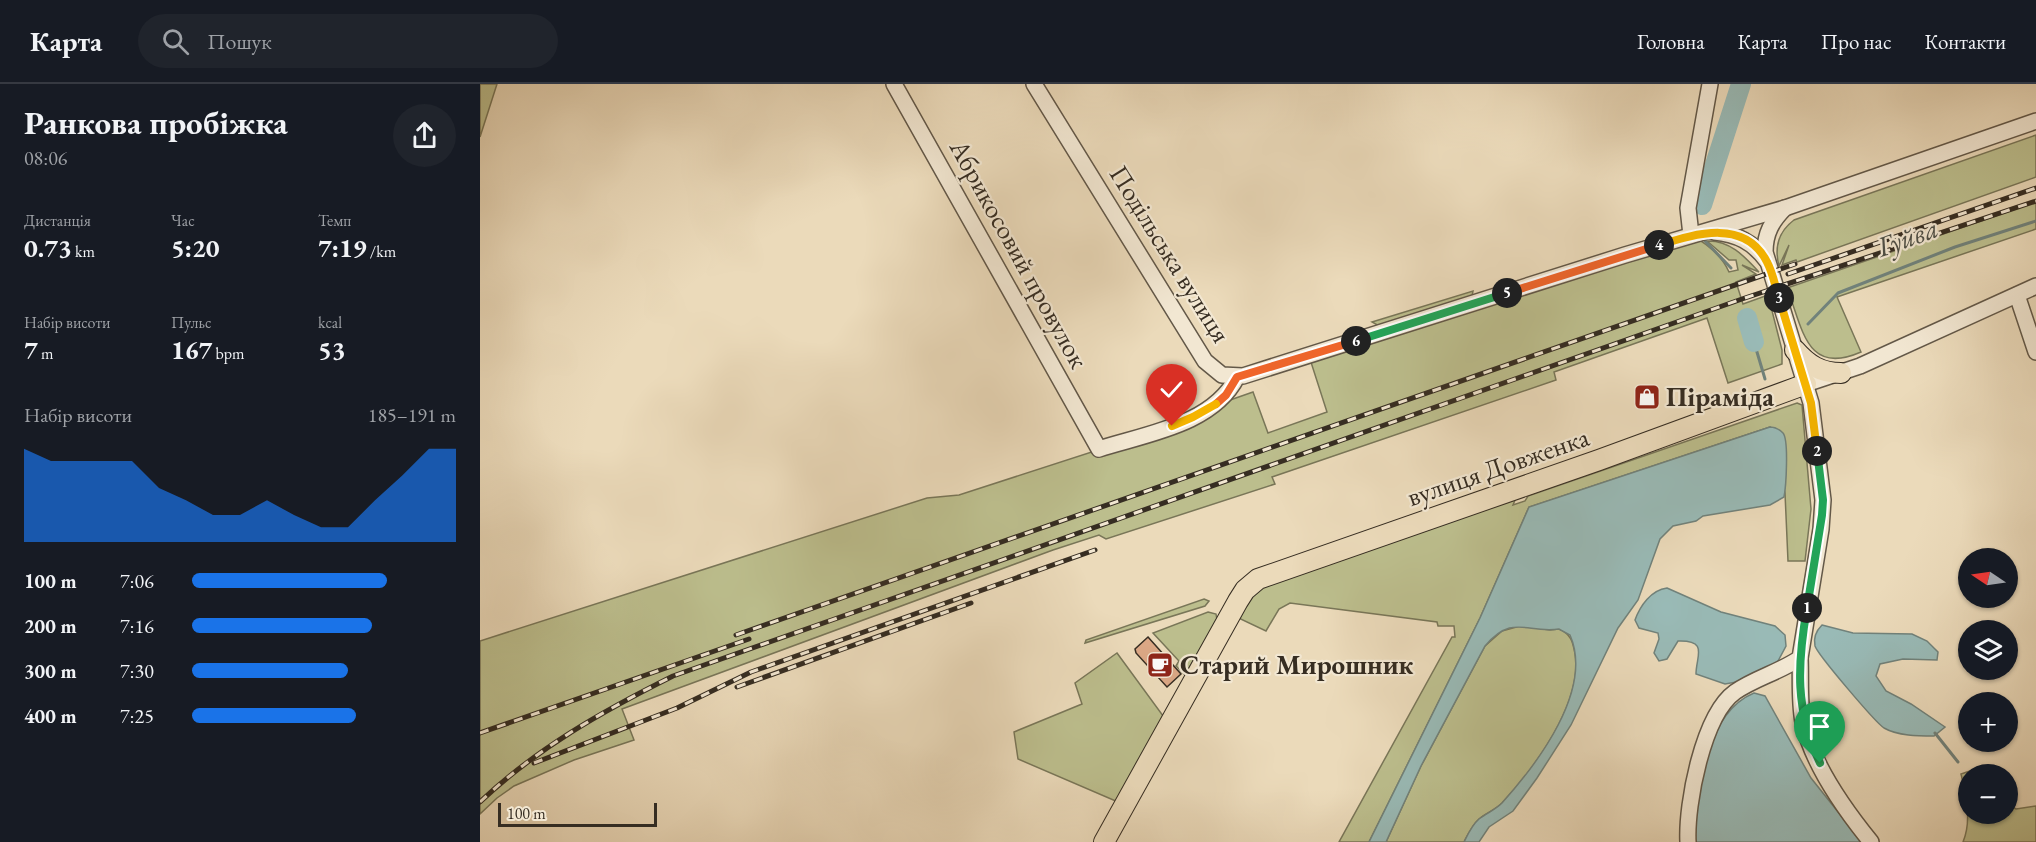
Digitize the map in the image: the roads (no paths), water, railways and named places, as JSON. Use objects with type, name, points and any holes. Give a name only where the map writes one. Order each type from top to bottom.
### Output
[{"type":"main road","points":[[1795,350],[1817,369],[1841,373]]},
{"type":"main road","points":[[1784,393],[1795,369],[1795,350]]},
{"type":"main road","name":"вулиця Довженка","points":[[1104,842],[1235,604],[1245,590],[1258,579],[1806,384]]},
{"type":"street","name":"Абрикосовий провулок","points":[[894,84],[1099,449],[1193,417],[1222,399],[1237,377]]},
{"type":"street","name":"Подільська вулиця","points":[[1034,84],[1205,361],[1219,373],[1237,377],[1785,208],[2036,121]]},
{"type":"street","points":[[1710,84],[1689,208],[1697,234],[1727,233],[1738,236],[1753,246],[1768,262]]},
{"type":"street","points":[[1785,208],[1775,218],[1765,244],[1768,262],[1813,412],[1823,500],[1821,530],[1800,657],[1801,700],[1805,728],[1834,789],[1871,842]]},
{"type":"street","name":"вулиця Довженка","points":[[1806,384],[1841,373],[2036,286]]},
{"type":"street","points":[[2017,295],[2036,352]]},
{"type":"street","points":[[1688,842],[1691,791],[1703,749],[1720,709],[1734,693],[1772,675],[1800,657]]},
{"type":"water","points":[[1770,427],[1780,430],[1785,437],[1784,497],[1770,505],[1703,516],[1696,521],[1673,526],[1660,539],[1638,600],[1618,628],[1571,725],[1513,811],[1489,827],[1479,842],[1464,842],[1477,821],[1499,805],[1516,787],[1558,725],[1568,702],[1574,679],[1575,656],[1570,635],[1559,629],[1512,627],[1495,636],[1485,646],[1421,766],[1386,842],[1369,842],[1480,618],[1529,507]]},
{"type":"water","points":[[1667,588],[1721,612],[1775,626],[1785,635],[1786,646],[1778,661],[1748,680],[1725,684],[1696,674],[1699,650],[1694,643],[1678,641],[1667,659],[1659,661],[1654,653],[1659,639],[1658,633],[1639,628],[1635,620],[1647,600],[1661,589]]},
{"type":"water","points":[[1822,625],[1853,633],[1912,634],[1927,641],[1938,652],[1937,660],[1903,659],[1880,664],[1876,676],[1886,691],[1911,704],[1945,727],[1934,736],[1902,734],[1884,728],[1859,702],[1818,652],[1815,637]]},
{"type":"water","points":[[1754,693],[1765,696],[1811,778],[1862,842],[1695,842],[1697,802],[1706,757],[1724,718],[1737,703]]},
{"type":"waterway","name":"Гуйва","points":[[1702,205],[1741,84]]},
{"type":"waterway","name":"Гуйва","points":[[1808,324],[1838,293],[1955,247],[2036,221]]},
{"type":"waterway","points":[[1705,241],[1731,268]]},
{"type":"waterway","name":"Гуйва","points":[[1747,318],[1754,342]]},
{"type":"waterway","points":[[1754,342],[1765,379]]},
{"type":"waterway","points":[[1935,733],[1958,762]]},
{"type":"railway","points":[[1788,274],[2036,188]]},
{"type":"railway","points":[[480,802],[524,764],[572,732],[673,676],[1742,299],[2036,201]]},
{"type":"railway","points":[[736,635],[1795,264]]},
{"type":"railway","points":[[534,763],[677,708],[751,672],[1095,550]]},
{"type":"railway","points":[[737,687],[971,603]]},
{"type":"railway","points":[[480,733],[749,639]]},
{"type":"place","name":"Піраміда","points":[[1647,397]]},
{"type":"place","name":"Старий Мирошник","points":[[1160,665]]}]
